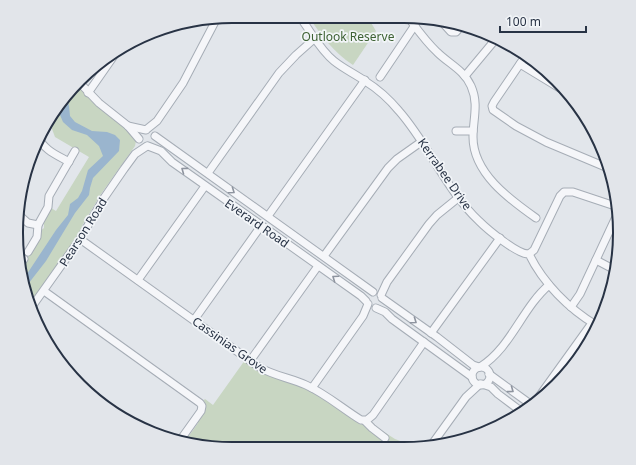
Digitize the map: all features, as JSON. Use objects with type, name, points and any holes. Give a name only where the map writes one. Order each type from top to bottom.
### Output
[{"type":"street","name":"Kerrabee Drive","points":[[304,23],[314,39],[334,62],[365,80],[379,91],[408,121],[458,198],[479,221],[522,253],[529,254]]},
{"type":"street","points":[[139,139],[141,132],[157,121],[183,83],[214,24]]},
{"type":"street","points":[[380,77],[415,25],[437,52],[465,76],[471,86],[475,99],[476,114],[474,131],[475,150],[480,164],[507,197],[536,218]]},
{"type":"street","points":[[447,28],[451,32],[456,32],[458,30]]},
{"type":"street","points":[[208,173],[279,73],[314,39]]},
{"type":"street","points":[[465,76],[493,43]]},
{"type":"street","points":[[523,60],[494,102],[492,106],[494,112],[546,142],[602,166]]},
{"type":"street","points":[[88,93],[109,63]]},
{"type":"street","points":[[520,64],[550,82]]},
{"type":"street","points":[[268,216],[365,80]]},
{"type":"street","points":[[82,86],[108,111],[128,126],[142,144],[148,146],[153,143],[157,121]]},
{"type":"street","points":[[128,126],[152,131],[155,135]]},
{"type":"street","points":[[456,131],[474,131]]},
{"type":"street","name":"Everard Road","points":[[155,135],[324,256],[364,287],[378,294],[473,365],[480,367]]},
{"type":"street","name":"Pearson Road","points":[[35,303],[80,239],[104,198],[135,154],[139,139]]},
{"type":"street","points":[[324,256],[388,168],[397,159],[422,142]]},
{"type":"street","points":[[43,144],[45,148],[69,162]]},
{"type":"street","name":"Everard Road","points":[[148,146],[161,151],[172,162],[361,296],[371,305],[385,312],[472,378]]},
{"type":"street","name":"Pearson Road","points":[[135,154],[148,146]]},
{"type":"street","points":[[28,252],[37,237],[38,225],[48,207],[49,196],[76,151]]},
{"type":"street","points":[[138,280],[205,186]]},
{"type":"street","points":[[592,323],[571,307],[549,285],[533,263],[529,254],[534,250],[560,196],[564,192],[573,192],[611,205]]},
{"type":"street","points":[[378,294],[428,224],[445,207],[458,198]]},
{"type":"street","points":[[23,219],[28,223],[38,225]]},
{"type":"street","points":[[571,307],[580,294],[613,223]]},
{"type":"street","points":[[194,320],[261,226]]},
{"type":"street","points":[[290,246],[296,237]]},
{"type":"street","points":[[431,333],[500,238]]},
{"type":"street","name":"Cassinias Grove","points":[[80,239],[266,371],[312,388],[361,420],[365,421],[385,438]]},
{"type":"street","points":[[596,260],[610,267]]},
{"type":"street","points":[[250,360],[318,266]]},
{"type":"street","points":[[466,397],[473,372],[494,357],[538,297],[549,285]]},
{"type":"street","points":[[44,291],[200,403],[202,406],[201,411],[184,436]]},
{"type":"street","points":[[371,305],[368,294],[378,294]]},
{"type":"street","points":[[312,388],[371,305],[381,303],[378,294]]},
{"type":"street","points":[[549,384],[587,334]]},
{"type":"street","points":[[365,421],[372,415],[424,342]]},
{"type":"street","points":[[436,439],[466,397],[488,380],[494,357]]},
{"type":"street","points":[[480,367],[485,368],[489,373],[528,401]]},
{"type":"street","points":[[472,378],[476,382],[491,388],[517,409]]},
{"type":"green space","name":"Outlook Reserve","points":[[313,23],[371,23],[376,31],[353,65],[339,55]]},
{"type":"green space","points":[[80,88],[100,108],[128,129],[136,141],[135,146],[101,194],[73,243],[33,298],[25,261],[32,251],[39,232],[44,228],[44,222],[51,208],[56,211],[89,157],[55,137],[51,127],[66,105]]},
{"type":"green space","points":[[245,360],[281,379],[308,389],[360,424],[365,425],[370,423],[395,439],[403,442],[219,442],[188,437],[198,423],[197,420],[205,409],[205,404],[203,401],[205,399],[213,405]]},
{"type":"water","points":[[68,102],[70,116],[75,122],[92,131],[107,132],[115,135],[120,140],[119,151],[93,178],[89,195],[75,213],[46,261],[29,283],[27,274],[56,230],[68,215],[70,204],[78,198],[82,191],[88,170],[103,156],[99,146],[87,135],[72,130],[63,122],[60,115]]}]
